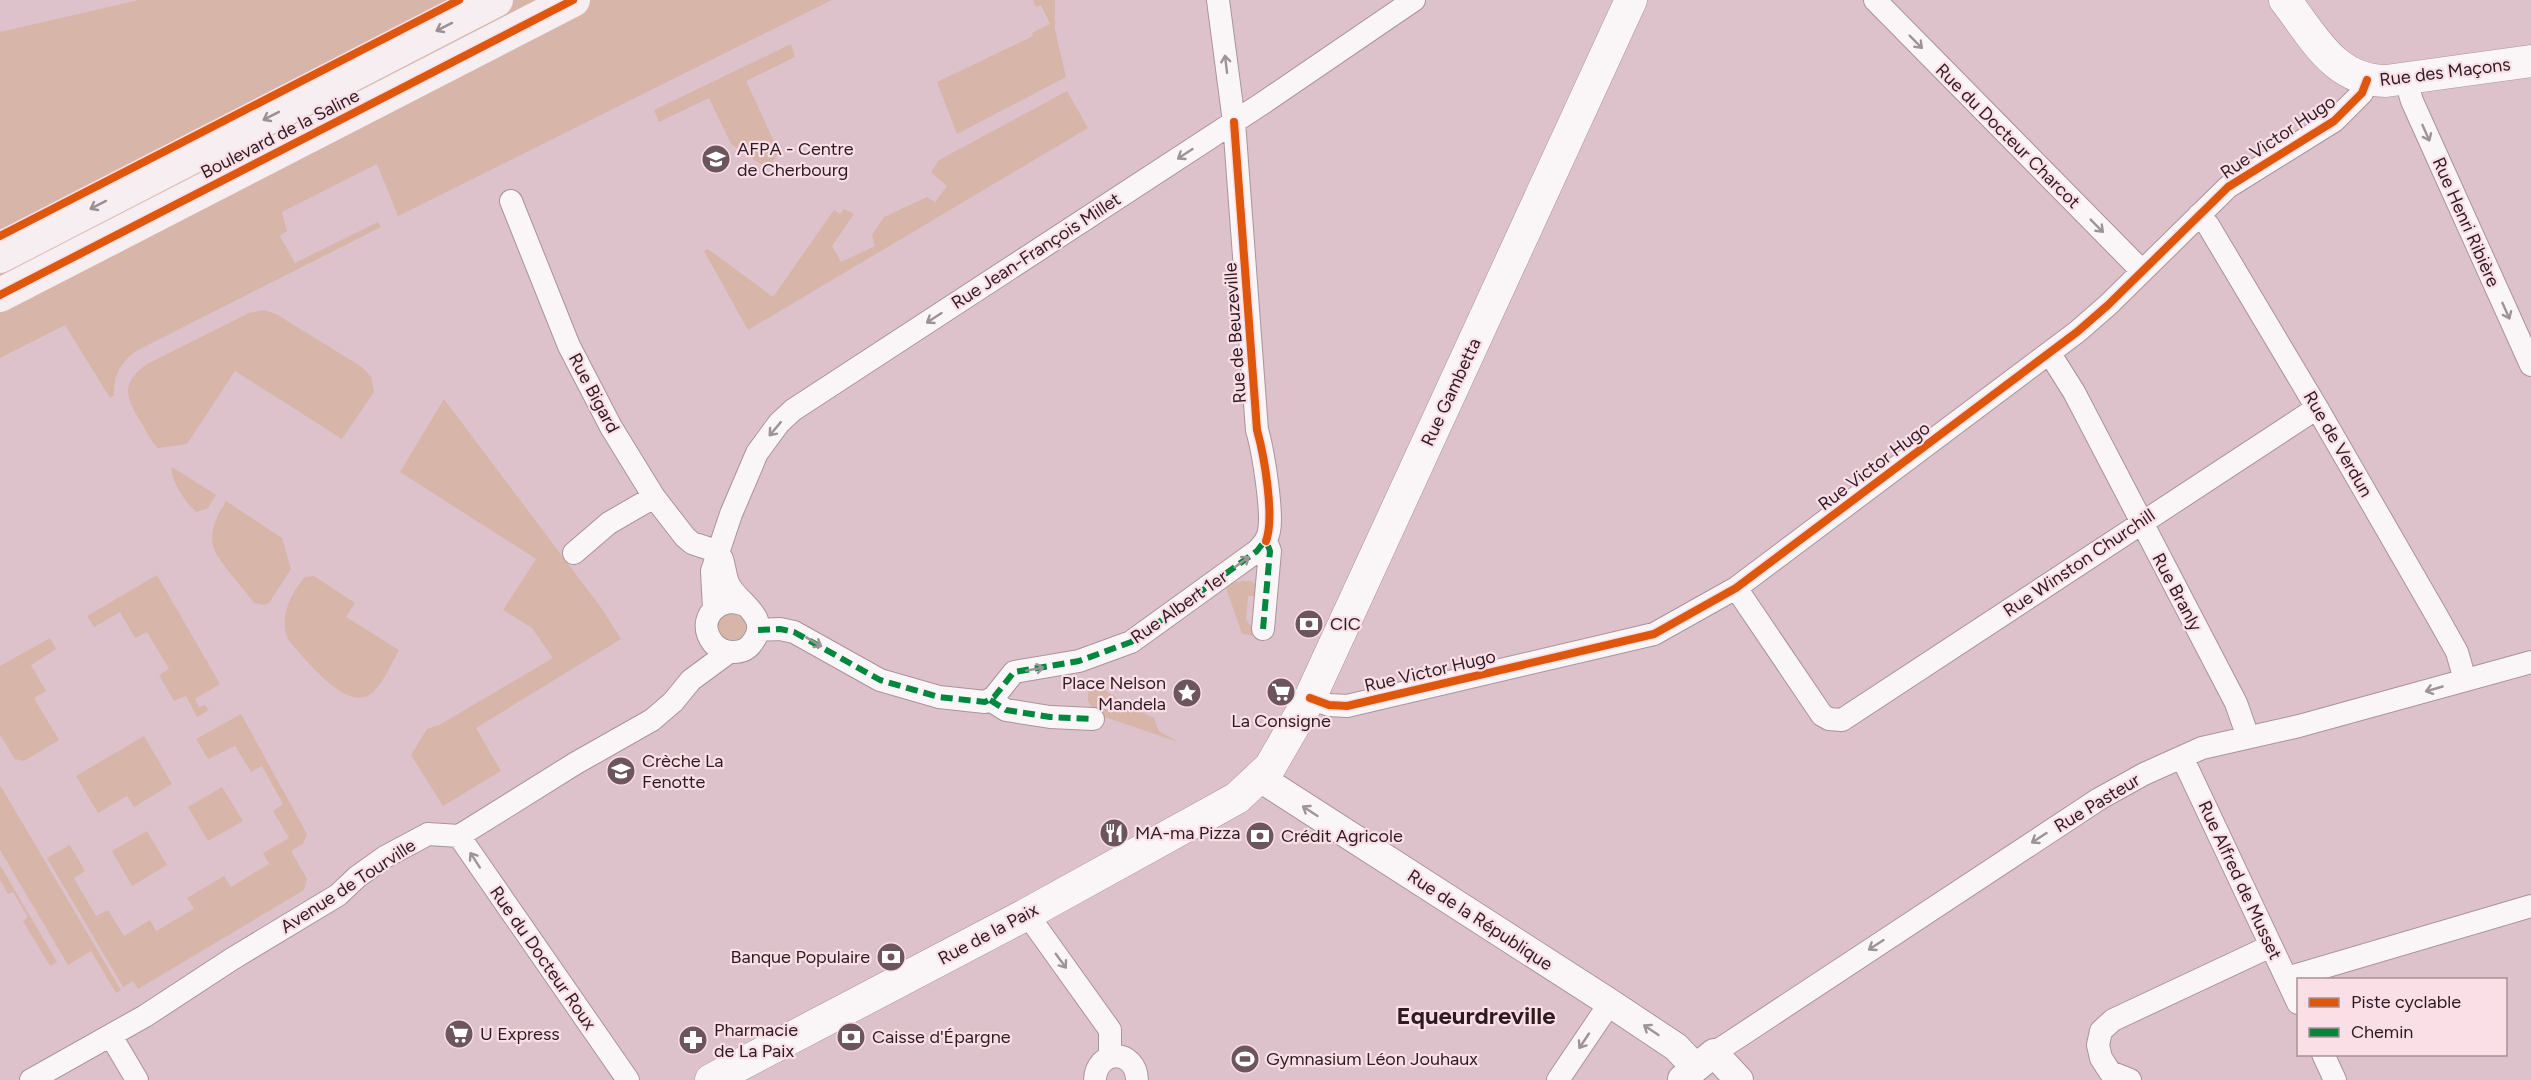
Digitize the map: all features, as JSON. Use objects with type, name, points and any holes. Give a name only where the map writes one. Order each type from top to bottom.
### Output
[{"type":"main road","name":"Boulevard de la Saline","points":[[0,256],[496,0]]},
{"type":"main road","name":"Boulevard de la Saline","points":[[0,294],[573,0]]},
{"type":"main road","name":"Rue Gambetta","points":[[1260,778],[1278,754],[1310,698],[1630,0]]},
{"type":"main road","name":"Rue des Maçons","points":[[2285,0],[2335,63],[2354,76],[2367,80],[2386,81],[2531,61]]},
{"type":"main road","name":"Rue de la Paix","points":[[711,1080],[1027,914],[1225,806],[1260,778]]},
{"type":"street","name":"Rue de Beuzeville","points":[[1218,0],[1234,122],[1257,430],[1262,448],[1270,524],[1266,541],[1270,551],[1263,628]]},
{"type":"street","name":"Rue Jean-François Millet","points":[[714,609],[712,571],[730,514],[757,453],[779,423],[793,410],[1234,122],[1414,0]]},
{"type":"street","name":"Rue du Docteur Charcot","points":[[1875,0],[2142,271]]},
{"type":"street","name":"Rue Henri Ribière","points":[[2405,78],[2412,101],[2531,365]]},
{"type":"street","name":"Rue Victor Hugo","points":[[1310,698],[1329,705],[1347,706],[1654,634],[1736,588],[2050,354],[2108,305],[2228,187],[2334,121],[2362,93],[2367,80]]},
{"type":"street","name":"Rue Bigard","points":[[511,201],[569,346],[611,427],[654,497],[692,543],[719,552]]},
{"type":"street","name":"Rue de Verdun","points":[[2199,215],[2208,225],[2317,408],[2448,635],[2457,652],[2465,680]]},
{"type":"street","name":"Rue Branly","points":[[2050,354],[2074,392],[2236,703],[2248,737]]},
{"type":"street","name":"Rue Winston Churchill","points":[[1736,588],[1822,715],[1829,720],[1842,720],[2317,408]]},
{"type":"street","points":[[574,553],[609,523],[654,497]]},
{"type":"street","name":"Rue Albert 1er","points":[[990,700],[1014,672],[1079,661],[1131,642],[1257,551],[1266,541]]},
{"type":"street","points":[[708,636],[716,647],[729,652],[745,650],[751,645],[758,630],[756,616],[730,587],[719,552]]},
{"type":"street","points":[[691,680],[695,663],[708,636],[707,622],[714,609],[726,602],[741,602],[747,606]]},
{"type":"street","points":[[758,630],[780,629],[794,632],[864,673],[906,689],[980,703],[990,700],[1006,710],[1050,717],[1093,719]]},
{"type":"street","points":[[459,836],[576,763],[652,720],[673,702],[691,680],[729,652]]},
{"type":"street","name":"Rue Pasteur","points":[[1696,1067],[2099,799],[2144,774],[2202,748],[2331,717],[2531,662]]},
{"type":"street","name":"Rue Alfred de Musset","points":[[2182,757],[2297,1001]]},
{"type":"street","name":"Rue de la République","points":[[1260,778],[1610,1003],[1676,1047],[1696,1067],[1739,1080]]},
{"type":"street","name":"Avenue de Tourville","points":[[31,1080],[111,1035],[338,895],[357,877],[385,857],[428,834],[459,836]]},
{"type":"street","name":"Rue du Docteur Roux","points":[[459,836],[628,1080]]},
{"type":"street","points":[[2287,978],[2531,906]]},
{"type":"street","points":[[1027,914],[1110,1030],[1110,1057]]},
{"type":"street","points":[[2130,1080],[2110,1072],[2101,1058],[2098,1045],[2101,1031],[2113,1020],[2271,946]]},
{"type":"street","points":[[1558,1080],[1610,1003]]},
{"type":"street","points":[[111,1035],[137,1080]]},
{"type":"street","points":[[2324,1056],[2335,1080]]},
{"type":"street","points":[[1095,1080],[1099,1065],[1110,1057],[1124,1058],[1130,1062],[1134,1067],[1137,1080]]},
{"type":"shaded area","points":[[139,0],[832,0],[398,216],[377,164],[282,212],[287,231],[280,236],[295,263],[378,222],[381,227],[136,351],[119,370],[114,395],[110,398],[65,325],[0,358],[0,32]]},
{"type":"shaded area","points":[[1033,0],[1055,0],[1055,30],[1066,77],[957,134],[937,82],[1033,36],[1032,33],[1050,24],[1041,5],[1036,7]]},
{"type":"shaded area","points":[[791,44],[795,57],[746,81],[779,152],[768,169],[731,144],[709,98],[659,122],[654,110]]},
{"type":"shaded area","points":[[1067,91],[1088,128],[748,330],[704,251],[708,249],[773,297],[834,210],[840,214],[844,209],[854,214],[832,246],[841,262],[875,246],[872,235],[884,217],[927,197],[935,202],[947,186],[931,172],[939,160]]},
{"type":"shaded area","points":[[264,310],[276,314],[362,367],[371,377],[374,392],[342,439],[235,371],[187,444],[158,448],[149,437],[129,400],[128,392],[132,379],[147,364],[249,313]]},
{"type":"shaded area","points":[[444,399],[602,609],[621,639],[476,728],[501,771],[443,806],[411,755],[427,729],[441,724],[553,658],[532,628],[503,610],[536,559],[400,472]]},
{"type":"shaded area","points":[[172,467],[216,495],[208,508],[197,512],[193,509],[176,484]]},
{"type":"shaded area","points":[[226,501],[282,538],[291,569],[269,603],[264,605],[254,603],[215,552],[212,540],[213,528]]},
{"type":"shaded area","points":[[157,575],[220,684],[195,699],[199,707],[205,705],[209,710],[197,717],[186,696],[174,701],[159,675],[169,669],[147,632],[135,638],[120,612],[94,627],[87,616]]},
{"type":"shaded area","points":[[314,576],[355,603],[346,617],[399,650],[379,686],[365,697],[353,697],[341,692],[317,672],[289,641],[285,616],[290,599],[305,577]]},
{"type":"shaded area","points":[[1243,581],[1251,581],[1257,586],[1255,596],[1248,596],[1246,619],[1257,636],[1242,634],[1226,588]]},
{"type":"shaded area","points":[[732,612],[742,616],[746,626],[742,636],[732,640],[722,636],[718,626],[722,616]]},
{"type":"shaded area","points":[[50,638],[56,649],[31,665],[46,691],[34,698],[59,740],[24,761],[15,759],[0,735],[0,666]]},
{"type":"shaded area","points":[[1100,687],[1131,707],[1154,718],[1159,731],[1178,742],[1096,714],[1088,701],[1088,691]]},
{"type":"shaded area","points":[[241,714],[307,834],[303,844],[291,851],[307,879],[304,890],[138,989],[133,981],[123,987],[47,858],[70,845],[85,871],[74,878],[96,916],[108,910],[124,936],[150,920],[156,931],[194,909],[187,898],[224,876],[231,887],[269,864],[263,853],[289,838],[273,811],[283,804],[262,766],[251,772],[235,746],[208,759],[196,739]]},
{"type":"shaded area","points":[[144,736],[172,784],[134,807],[127,796],[98,813],[76,776]]},
{"type":"shaded area","points":[[0,785],[121,990],[116,993],[91,951],[68,965],[0,850]]},
{"type":"shaded area","points":[[222,787],[243,821],[208,841],[188,807]]},
{"type":"shaded area","points":[[147,831],[167,865],[132,886],[112,851]]},
{"type":"shaded area","points":[[0,865],[57,962],[50,966],[23,921],[28,917],[13,892],[8,894],[0,880]]},
{"type":"marked path","points":[[758,630],[780,629],[794,632],[880,680],[939,697],[985,702],[994,697],[1014,672],[1079,661],[1131,642],[1257,551],[1267,538]]},
{"type":"marked path","points":[[1263,629],[1270,551],[1266,541]]},
{"type":"marked path","points":[[990,700],[1006,710],[1050,717],[1093,719]]},
{"type":"cycle path","points":[[0,236],[459,0]]},
{"type":"cycle path","points":[[0,295],[573,0]]},
{"type":"cycle path","points":[[1310,698],[1329,705],[1347,706],[1654,634],[1736,588],[2077,332],[2108,305],[2228,187],[2334,121],[2362,93],[2367,80]]},
{"type":"cycle path","points":[[1234,122],[1257,430],[1263,455],[1269,502],[1266,541]]},
{"type":"place","name":"AFPA - Centre de Cherbourg","points":[[716,159]]},
{"type":"place","name":"CIC","points":[[1309,624]]},
{"type":"place","name":"La Consigne","points":[[1281,692]]},
{"type":"place","name":"Place Nelson Mandela","points":[[1187,693]]},
{"type":"place","name":"Crèche La Fenotte","points":[[621,771]]},
{"type":"place","name":"MA-ma Pizza","points":[[1114,833]]},
{"type":"place","name":"Crédit Agricole","points":[[1260,836]]},
{"type":"place","name":"Banque Populaire","points":[[891,957]]},
{"type":"place","name":"U Express","points":[[459,1034]]},
{"type":"place","name":"Caisse d'Épargne","points":[[851,1037]]},
{"type":"place","name":"Pharmacie de La Paix","points":[[693,1040]]},
{"type":"place","name":"Gymnasium Léon Jouhaux","points":[[1245,1059]]},
{"type":"district","name":"Equeurdreville","points":[[1476,1015]]}]
